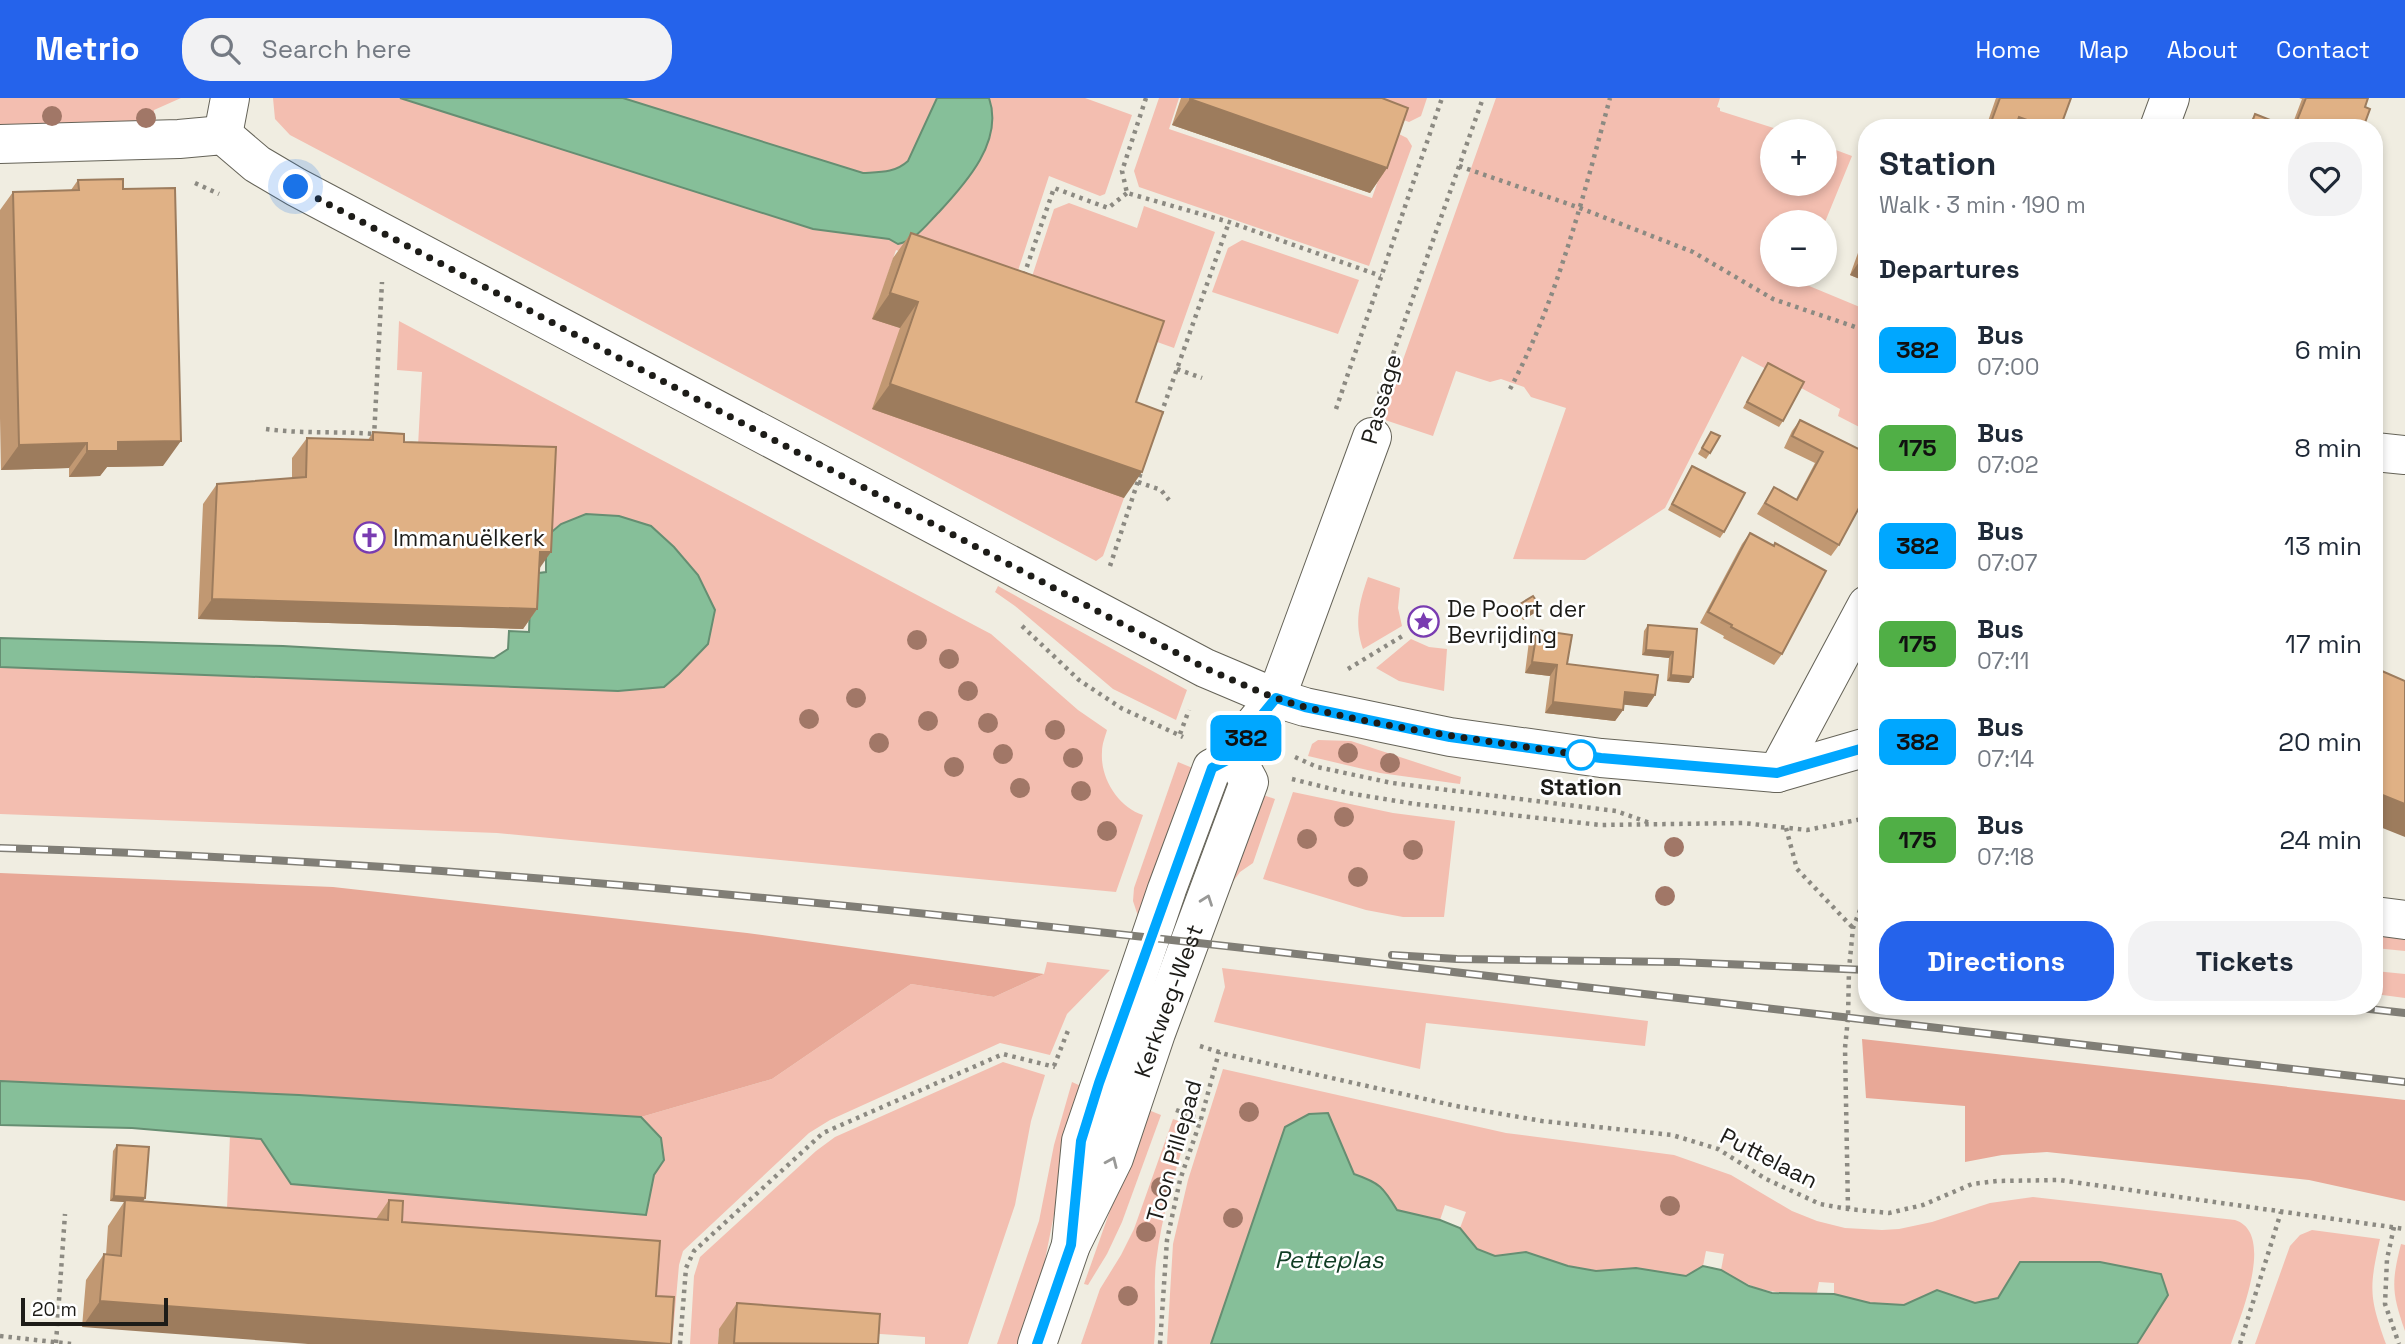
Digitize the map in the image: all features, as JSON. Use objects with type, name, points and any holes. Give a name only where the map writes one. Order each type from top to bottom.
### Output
[{"type":"street","points":[[223,135],[230,98]]},
{"type":"street","points":[[2162,119],[2170,98]]},
{"type":"street","points":[[0,145],[223,135],[257,164],[296,187],[1205,668],[1276,698],[1305,707],[1450,737],[1601,758],[1777,773],[1858,750]]},
{"type":"street","name":"Passage","points":[[1276,698],[1372,437]]},
{"type":"street","points":[[2383,453],[2405,455]]},
{"type":"street","points":[[1777,773],[1858,622]]},
{"type":"street","name":"Kerkweg-West","points":[[1071,1245],[1081,1141],[1099,1083],[1212,768],[1235,756],[1253,726],[1276,698]]},
{"type":"street","name":"Kerkweg-West","points":[[1037,1344],[1071,1245],[1114,1158],[1156,1032],[1250,782],[1235,756]]},
{"type":"street","points":[[2383,917],[2405,920]]},
{"type":"path","points":[[1127,193],[1122,171],[1146,98]]},
{"type":"path","points":[[1336,411],[1442,98]]},
{"type":"path","name":"Passage","points":[[1372,437],[1372,414],[1483,98]]},
{"type":"path","points":[[1510,390],[1530,352],[1580,208],[1610,98]]},
{"type":"path","points":[[1459,166],[1580,208],[1693,252],[1773,299],[1858,328]]},
{"type":"path","points":[[1021,283],[1054,188],[1108,208],[1127,193]]},
{"type":"path","points":[[1127,193],[1229,222],[1381,276]]},
{"type":"path","points":[[1159,419],[1229,222]]},
{"type":"path","points":[[374,444],[382,281]]},
{"type":"path","points":[[1177,369],[1202,378]]},
{"type":"path","points":[[266,429],[294,433],[337,431],[374,434]]},
{"type":"path","points":[[1106,577],[1142,469]]},
{"type":"path","points":[[1138,482],[1161,491],[1169,500]]},
{"type":"path","points":[[1176,748],[1205,668]]},
{"type":"path","points":[[1235,756],[1290,778],[1348,793],[1402,802],[1600,825],[1743,824],[1807,830],[1858,820]]},
{"type":"path","points":[[1295,757],[1317,767],[1392,783],[1616,811],[1656,824]]},
{"type":"path","points":[[1786,828],[1797,869],[1853,928]]},
{"type":"path","points":[[1848,1209],[1845,1048],[1853,928],[1858,915]]},
{"type":"path","points":[[1054,1066],[1069,1027]]},
{"type":"path","name":"Puttelaan","points":[[1156,1032],[1219,1052],[1456,1106],[1542,1121],[1672,1135],[1718,1149],[1766,1179],[1819,1204],[1848,1209],[1889,1213],[1923,1205],[1972,1184],[2059,1180],[2405,1229]]},
{"type":"path","name":"Toon Pillepad","points":[[1160,1344],[1167,1240],[1180,1180],[1201,1119],[1219,1052]]},
{"type":"path","points":[[680,1344],[687,1268],[694,1251],[823,1133],[1003,1054],[1054,1066],[1099,1083]]},
{"type":"path","points":[[1135,1097],[1201,1119]]},
{"type":"path","points":[[2240,1344],[2281,1212]]},
{"type":"path","points":[[56,1343],[65,1214]]},
{"type":"path","points":[[2394,1227],[2387,1259],[2385,1304],[2399,1344]]},
{"type":"path","points":[[0,1336],[72,1344]]},
{"type":"shaded area","points":[[0,98],[181,98],[154,110],[155,127],[0,132]]},
{"type":"shaded area","points":[[273,98],[400,98],[812,229],[889,239],[898,244],[911,241],[960,189],[976,167],[992,107],[989,98],[1085,98],[1132,115],[1105,194],[1100,196],[1049,176],[1013,286],[981,279],[896,250],[873,318],[900,328],[1124,498],[1103,556],[1096,561],[290,135],[275,119]]},
{"type":"shaded area","points":[[623,98],[937,98],[908,161],[893,170],[863,173]]},
{"type":"shaded area","points":[[1159,98],[1179,98],[1169,129],[1372,198],[1395,132],[1407,138],[1412,146],[1369,266],[1139,187],[1134,171]]},
{"type":"shaded area","points":[[1371,98],[1427,98],[1421,116],[1409,122],[1368,107]]},
{"type":"shaded area","points":[[1496,98],[1720,98],[1717,107],[1720,111],[1760,124],[1760,196],[1836,196],[1830,210],[1760,210],[1760,287],[1812,287],[1858,306],[1858,426],[1838,416],[1840,409],[1742,356],[1665,508],[1585,560],[1513,559],[1566,408],[1531,397],[1524,387],[1501,379],[1490,382],[1456,371],[1433,436],[1382,419]]},
{"type":"shaded area","points":[[1837,150],[1852,156],[1837,193]]},
{"type":"shaded area","points":[[1069,203],[1137,228],[1144,206],[1215,232],[1174,348],[1026,295],[1054,209]]},
{"type":"shaded area","points":[[1242,240],[1359,280],[1338,334],[1212,292],[1228,248]]},
{"type":"shaded area","points":[[399,321],[991,634],[1078,710],[1107,730],[1102,752],[1104,772],[1119,798],[1143,815],[1116,892],[497,833],[0,814],[0,667],[618,691],[664,687],[694,659],[418,446],[422,372],[397,370]]},
{"type":"shaded area","points":[[1368,577],[1400,588],[1398,608],[1402,626],[1363,649],[1359,613]]},
{"type":"shaded area","points":[[998,586],[1187,690],[1176,720],[1113,689],[995,592]]},
{"type":"shaded area","points":[[1411,639],[1429,647],[1447,649],[1444,691],[1399,681],[1376,668]]},
{"type":"shaded area","points":[[1318,740],[1351,741],[1461,777],[1460,784],[1380,773],[1308,756],[1312,744]]},
{"type":"shaded area","points":[[1178,762],[1195,769],[1138,916],[1133,901],[1134,888]]},
{"type":"shaded area","points":[[1293,792],[1393,813],[1455,821],[1444,917],[1403,917],[1366,910],[1263,879]]},
{"type":"shaded area","points":[[1257,793],[1275,799],[1253,863],[1240,872],[1232,883]]},
{"type":"shaded area","points":[[0,873],[333,887],[747,933],[1044,974],[994,997],[911,984],[772,1079],[641,1117],[299,1095],[0,1081]]},
{"type":"shaded area","points":[[2383,935],[2405,938],[2405,951],[2383,949]]},
{"type":"shaded area","points":[[1047,962],[1110,970],[1067,1014],[1050,1055],[1000,1043],[830,1120],[809,1133],[683,1251],[679,1265],[672,1344],[661,1344],[226,1232],[230,1135],[654,1175],[664,1160],[661,1138],[641,1117],[772,1079],[911,984],[994,997],[1044,974]]},
{"type":"shaded area","points":[[1222,968],[1648,1021],[1645,1046],[1426,1023],[1420,1069],[1214,1022],[1225,987]]},
{"type":"shaded area","points":[[2383,972],[2405,974],[2405,998],[2383,995]]},
{"type":"shaded area","points":[[1862,1039],[2405,1100],[2405,1201],[2309,1180],[2047,1152],[2002,1155],[1965,1162],[1965,1106],[1866,1098]]},
{"type":"shaded area","points":[[1003,1062],[1045,1075],[1031,1121],[1015,1205],[968,1344],[925,1344],[925,1337],[791,1328],[719,1329],[718,1344],[690,1344],[694,1276],[700,1257],[816,1151],[835,1137]]},
{"type":"shaded area","points":[[1223,1069],[1506,1133],[1674,1155],[1731,1175],[1792,1211],[1845,1228],[1899,1229],[1932,1222],[1990,1203],[2033,1197],[2235,1220],[2247,1228],[2253,1241],[2252,1277],[2231,1344],[2137,1344],[2168,1295],[2100,1262],[2020,1262],[1998,1298],[1975,1303],[1937,1290],[1904,1305],[1870,1303],[1834,1294],[1834,1283],[1819,1282],[1817,1293],[1777,1292],[1757,1288],[1721,1270],[1724,1254],[1706,1251],[1703,1266],[1687,1276],[1636,1268],[1596,1271],[1568,1266],[1526,1252],[1495,1256],[1477,1249],[1460,1228],[1466,1212],[1445,1205],[1440,1220],[1397,1210],[1380,1187],[1354,1174],[1327,1113],[1285,1127],[1211,1344],[1167,1344],[1173,1244],[1188,1180]]},
{"type":"shaded area","points":[[1072,1082],[1083,1087],[1067,1149],[1043,1270],[1018,1344],[997,1344],[1039,1221],[1054,1145]]},
{"type":"shaded area","points":[[1146,1109],[1161,1115],[1122,1222],[1088,1285],[1084,1284]]},
{"type":"shaded area","points":[[1173,1119],[1190,1125],[1170,1193],[1159,1244],[1155,1272],[1154,1344],[1081,1344],[1100,1289],[1134,1229]]},
{"type":"shaded area","points":[[2312,1230],[2380,1239],[2372,1292],[2376,1315],[2386,1344],[2255,1344],[2290,1246],[2300,1235]]},
{"type":"shaded area","points":[[2401,1244],[2405,1245],[2405,1331],[2394,1288]]},
{"type":"water","points":[[400,98],[623,98],[863,173],[893,170],[908,161],[937,98],[989,98],[992,114],[987,145],[971,175],[920,231],[898,244],[889,239],[813,229]]},
{"type":"water","points":[[586,514],[619,516],[651,526],[698,575],[715,610],[708,644],[664,687],[618,691],[0,667],[0,638],[283,646],[494,658],[508,649],[509,631],[529,632],[531,574],[546,572],[546,555],[541,541],[561,524]]},
{"type":"water","points":[[0,1081],[299,1095],[641,1117],[661,1138],[664,1160],[654,1175],[646,1215],[291,1184],[261,1139],[132,1128],[0,1125]]},
{"type":"water","name":"Petteplas","points":[[1328,1113],[1354,1174],[1380,1187],[1397,1210],[1440,1220],[1460,1228],[1477,1249],[1495,1256],[1526,1252],[1568,1266],[1596,1271],[1636,1268],[1686,1276],[1703,1266],[1721,1270],[1749,1286],[1772,1293],[1834,1294],[1870,1303],[1904,1305],[1937,1290],[1975,1303],[1998,1298],[2020,1262],[2100,1262],[2161,1274],[2168,1295],[2137,1344],[1211,1344],[1285,1127],[1309,1114]]},
{"type":"building","points":[[1190,98],[1382,98],[1408,108],[1387,168]]},
{"type":"building","points":[[2000,98],[2071,98],[2063,119],[1992,119]]},
{"type":"building","points":[[2306,98],[2368,98],[2365,107],[2370,109],[2366,119],[2298,119]]},
{"type":"building","points":[[2255,114],[2268,119],[2253,119]]},
{"type":"building","points":[[123,179],[123,189],[175,188],[181,441],[118,442],[118,451],[87,451],[87,443],[19,445],[13,192],[79,190],[78,180]]},
{"type":"building","points":[[911,233],[1164,321],[1136,402],[1163,412],[1142,472],[890,384],[918,302],[890,293]]},
{"type":"building","points":[[1768,363],[1804,382],[1783,421],[1747,402]]},
{"type":"building","points":[[1800,420],[1858,449],[1858,510],[1839,545],[1765,503],[1774,487],[1797,500],[1823,452],[1792,436]]},
{"type":"building","name":"Immanuëlkerk","points":[[373,432],[404,434],[404,442],[556,447],[551,552],[540,552],[537,609],[212,599],[217,484],[306,477],[307,438],[373,440]]},
{"type":"building","points":[[1711,432],[1720,436],[1710,453],[1702,448]]},
{"type":"building","points":[[1692,466],[1745,493],[1724,532],[1672,504]]},
{"type":"building","points":[[1750,533],[1774,546],[1775,543],[1826,571],[1782,654],[1708,612]]},
{"type":"building","points":[[1533,596],[1540,606],[1527,614],[1520,604]]},
{"type":"building","points":[[1648,625],[1697,629],[1693,677],[1671,675],[1673,652],[1646,650]]},
{"type":"building","points":[[1537,630],[1572,635],[1567,664],[1658,675],[1655,695],[1625,692],[1623,710],[1553,702],[1557,665],[1532,662]]},
{"type":"building","points":[[2383,671],[2405,681],[2405,804],[2383,795]]},
{"type":"building","points":[[117,1145],[149,1147],[145,1198],[114,1196]]},
{"type":"building","points":[[125,1200],[388,1220],[389,1200],[403,1201],[402,1222],[660,1241],[656,1296],[674,1297],[671,1344],[100,1301],[104,1254],[121,1256]]},
{"type":"building","points":[[737,1303],[880,1314],[878,1344],[734,1343]]},
{"type":"railway","points":[[0,848],[343,864],[856,907],[1367,962],[2405,1082]]},
{"type":"railway","points":[[1392,955],[1858,970]]},
{"type":"railway","points":[[2383,1011],[2405,1013]]},
{"type":"bus line","name":"382","points":[[1037,1344],[1071,1245],[1081,1141],[1176,865],[1212,768],[1235,756],[1253,726],[1276,698],[1305,707],[1450,737],[1601,758],[1777,773],[1858,750]]},
{"type":"place","name":"Immanuëlkerk","points":[[370,538]]},
{"type":"place","name":"De Poort der Bevrijding","points":[[1424,622]]},
{"type":"place","name":"Station","points":[[1581,755]]},
{"type":"route","points":[[296,187],[1205,668],[1276,698],[1305,707],[1450,737],[1581,755]]}]
